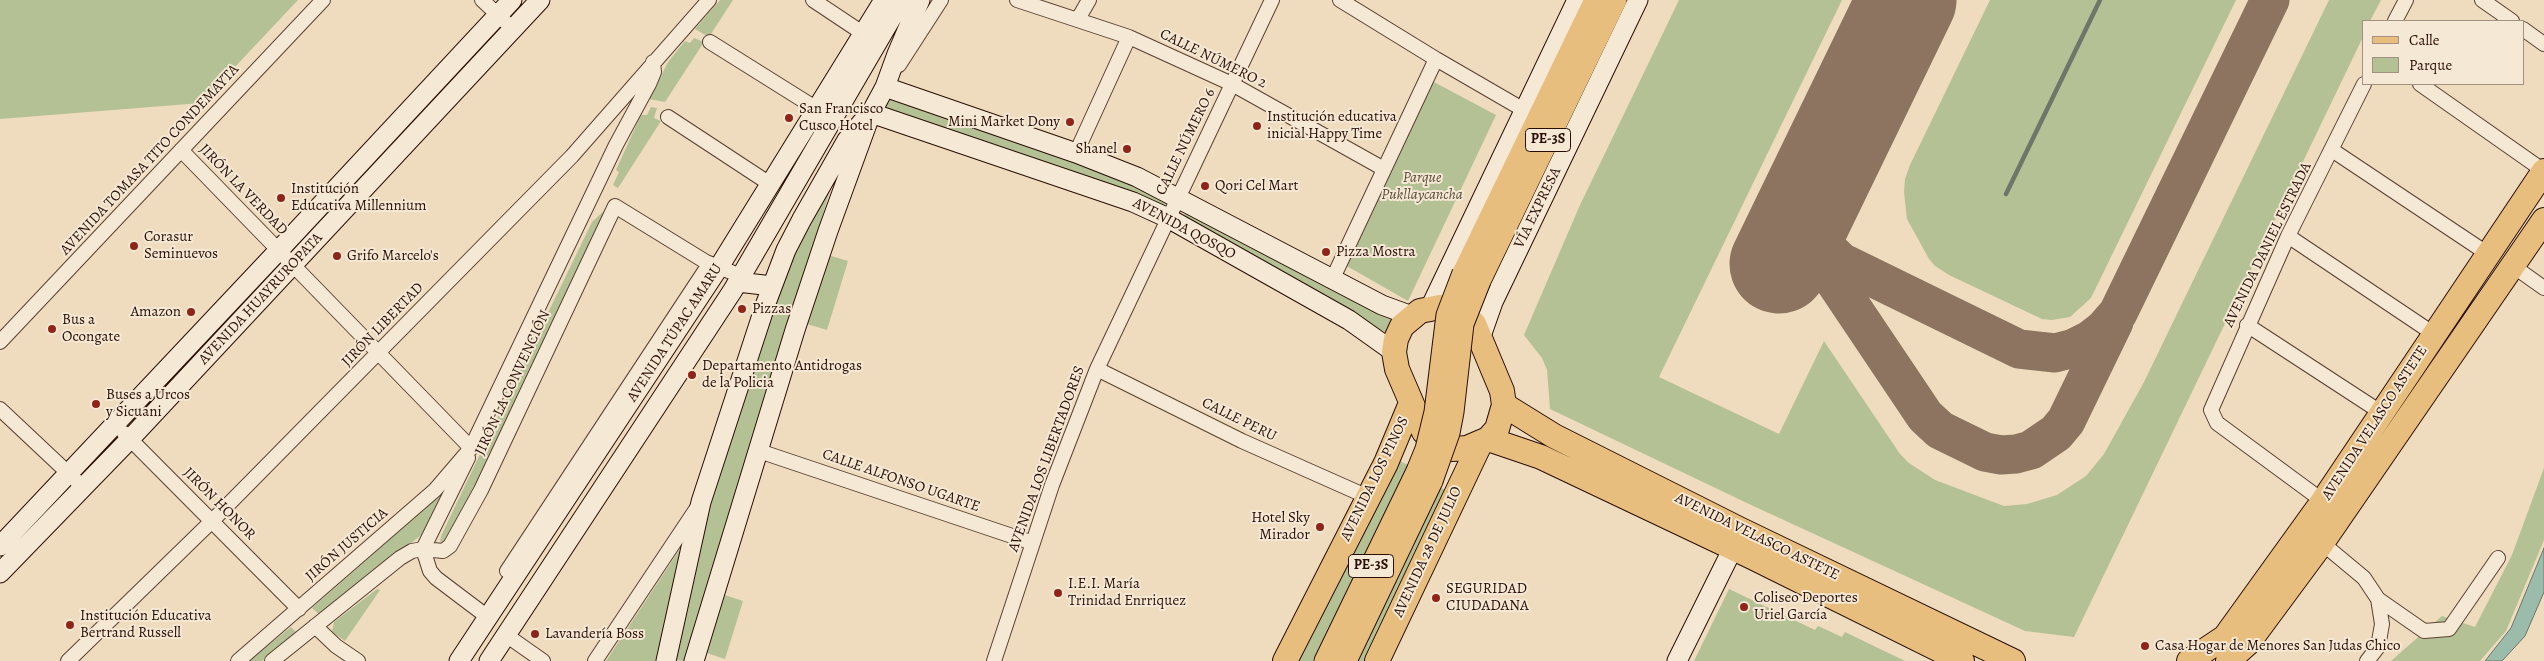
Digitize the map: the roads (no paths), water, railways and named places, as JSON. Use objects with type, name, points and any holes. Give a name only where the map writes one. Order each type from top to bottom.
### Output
[{"type":"highway","name":"AVENIDA VELASCO ASTETE","points":[[2228,661],[2248,643],[2322,544],[2333,508],[2382,414],[2544,171]]},
{"type":"highway","name":"AVENIDA VELASCO ASTETE","points":[[2188,661],[2224,637],[2333,508],[2513,266],[2544,220]]},
{"type":"highway","points":[[1451,309],[1463,314],[1474,324],[1480,336],[1502,391],[1504,405],[1499,424],[1484,442],[1467,448],[1452,449],[1441,445],[1424,432],[1397,369],[1394,352],[1399,332],[1421,312],[1451,309]]},
{"type":"highway","name":"AVENIDA LOS PINOS","points":[[1285,661],[1368,497],[1411,403]]},
{"type":"highway","name":"AVENIDA VELASCO ASTETE","points":[[1504,405],[1554,436],[1737,539],[1962,661]]},
{"type":"highway","name":"AVENIDA VELASCO ASTETE","points":[[1484,442],[1541,458],[1737,539],[2013,661]]},
{"type":"highway","name":"AVENIDA 28 DE JULIO","points":[[1377,661],[1484,442]]},
{"type":"main road","name":"AVENIDA HUAYRUROPATA","points":[[0,546],[280,250],[512,0]]},
{"type":"main road","name":"AVENIDA TÚPAC AMARU","points":[[458,661],[719,267],[884,0]]},
{"type":"main road","name":"AVENIDA TÚPAC AMARU","points":[[489,661],[739,279],[902,0]]},
{"type":"main road","points":[[694,661],[804,303],[871,113],[885,87],[896,54],[920,0]]},
{"type":"main road","name":"PE-3S","points":[[1421,312],[1524,110],[1576,0]]},
{"type":"main road","name":"PE-3S","points":[[1471,277],[1595,0]]},
{"type":"main road","name":"VÍA EXPRESA","points":[[1471,277],[1616,0]]},
{"type":"main road","name":"VÍA EXPRESA","points":[[1480,336],[1493,302],[1638,0]]},
{"type":"main road","name":"AVENIDA HUAYRUROPATA","points":[[0,573],[130,438],[514,29],[530,4]]},
{"type":"main road","name":"AVENIDA QOSQO","points":[[885,87],[1137,176],[1382,305],[1421,312]]},
{"type":"main road","points":[[666,661],[701,502],[772,286],[786,250],[847,140],[871,113]]},
{"type":"main road","name":"AVENIDA QOSQO","points":[[871,113],[1133,202],[1168,218],[1349,320],[1394,352]]},
{"type":"main road","name":"AVENIDA 28 DE JULIO","points":[[1326,661],[1424,476],[1449,433],[1471,277]]},
{"type":"main road","points":[[739,279],[772,286]]},
{"type":"main road","name":"AVENIDA 28 DE JULIO","points":[[1346,661],[1424,476]]},
{"type":"main road","points":[[1677,661],[1737,539]]},
{"type":"street","name":"AVENIDA TOMASA TITO CONDEMAYTA","points":[[0,342],[323,0]]},
{"type":"street","points":[[482,0],[514,29]]},
{"type":"street","name":"JIRÓN LIBERTAD","points":[[68,661],[212,521],[572,156],[709,0]]},
{"type":"street","points":[[813,0],[864,34]]},
{"type":"street","points":[[885,87],[941,0]]},
{"type":"street","name":"CALLE NÚMERO 2","points":[[1017,0],[1129,37],[1232,84],[1384,169]]},
{"type":"street","points":[[1078,19],[1089,0]]},
{"type":"street","name":"CALLE NÚMERO 6","points":[[1168,218],[1272,0]]},
{"type":"street","points":[[1340,0],[1524,110]]},
{"type":"street","points":[[2396,20],[2406,0]]},
{"type":"street","points":[[2482,0],[2511,20]]},
{"type":"street","points":[[2524,30],[2544,44]]},
{"type":"street","points":[[1076,153],[1129,37]]},
{"type":"street","points":[[710,42],[818,108]]},
{"type":"street","points":[[1333,278],[1436,59]]},
{"type":"street","points":[[471,448],[616,145],[649,84],[654,72],[653,62]]},
{"type":"street","name":"AVENIDA DANIEL ESTRADA","points":[[2333,508],[2217,423],[2211,410],[2288,236],[2364,85]]},
{"type":"street","points":[[2421,85],[2544,171]]},
{"type":"street","points":[[668,117],[770,184]]},
{"type":"street","name":"JIRÓN LA VERDAD","points":[[181,150],[471,448]]},
{"type":"street","points":[[2332,150],[2488,254]]},
{"type":"street","name":"JIRÓN LA CONVENCIÓN","points":[[272,661],[400,558],[412,551],[423,549],[443,551],[450,546],[481,490],[614,206],[706,262],[719,267]]},
{"type":"street","name":"AVENIDA LOS LIBERTADORES","points":[[994,661],[1075,421],[1097,368],[1168,218]]},
{"type":"street","points":[[2288,236],[2434,334]]},
{"type":"street","points":[[2513,266],[2544,288]]},
{"type":"street","points":[[449,661],[704,272],[719,267],[739,279]]},
{"type":"street","points":[[2247,325],[2382,414]]},
{"type":"street","name":"CALLE PERU","points":[[1097,368],[1242,441],[1368,497]]},
{"type":"street","points":[[0,409],[83,487]]},
{"type":"street","name":"JIRÓN HONOR","points":[[114,424],[299,609]]},
{"type":"street","name":"JIRÓN LA CONVENCIÓN","points":[[423,549],[468,460],[471,448]]},
{"type":"street","name":"JIRÓN JUSTICIA","points":[[238,661],[435,490],[471,448]]},
{"type":"street","name":"CALLE ALFONSO UGARTE","points":[[759,451],[1033,543]]},
{"type":"street","points":[[595,661],[701,502]]},
{"type":"street","points":[[2322,544],[2364,578],[2378,599],[2424,631],[2448,629],[2498,558]]},
{"type":"street","points":[[423,549],[430,571],[436,578],[481,612]]},
{"type":"street","points":[[2367,661],[2378,647],[2382,624],[2378,599]]},
{"type":"street","points":[[315,626],[336,646],[358,661]]},
{"type":"street","points":[[506,635],[543,661]]},
{"type":"waterway","points":[[2006,194],[2100,0]]},
{"type":"place","name":"San Francisco Cusco Hotel","points":[[789,118]]},
{"type":"place","name":"Mini Market Dony","points":[[1070,122]]},
{"type":"place","name":"Institución educativa inicial Happy Time","points":[[1257,126]]},
{"type":"place","name":"Shanel","points":[[1127,149]]},
{"type":"place","name":"Qori Cel Mart","points":[[1205,186]]},
{"type":"place","name":"Institución Educativa Millennium","points":[[281,198]]},
{"type":"place","name":"Corasur Seminuevos","points":[[134,246]]},
{"type":"place","name":"Pizza Mostra","points":[[1326,252]]},
{"type":"place","name":"Grifo Marcelo's","points":[[337,256]]},
{"type":"place","name":"Pizzas","points":[[742,309]]},
{"type":"place","name":"Amazon","points":[[191,312]]},
{"type":"place","name":"Bus a Ocongate","points":[[52,329]]},
{"type":"place","name":"Departamento Antidrogas de la Policia","points":[[692,375]]},
{"type":"place","name":"Buses a Urcos y Sicuani","points":[[96,404]]},
{"type":"place","name":"Hotel Sky Mirador","points":[[1320,527]]},
{"type":"place","name":"I.E.I. María Trinidad Enrriquez","points":[[1058,593]]},
{"type":"place","name":"SEGURIDAD CIUDADANA","points":[[1436,598]]},
{"type":"place","name":"Coliseo Deportes Uriel García","points":[[1744,607]]},
{"type":"place","name":"Institución Educativa Bertrand Russell","points":[[70,625]]},
{"type":"place","name":"Lavandería Boss","points":[[535,634]]},
{"type":"place","name":"Casa Hogar de Menores San Judas Chico","points":[[2145,646]]},
{"type":"park label","name":"Parque Pukllaycancha","points":[[1422,186]]}]
